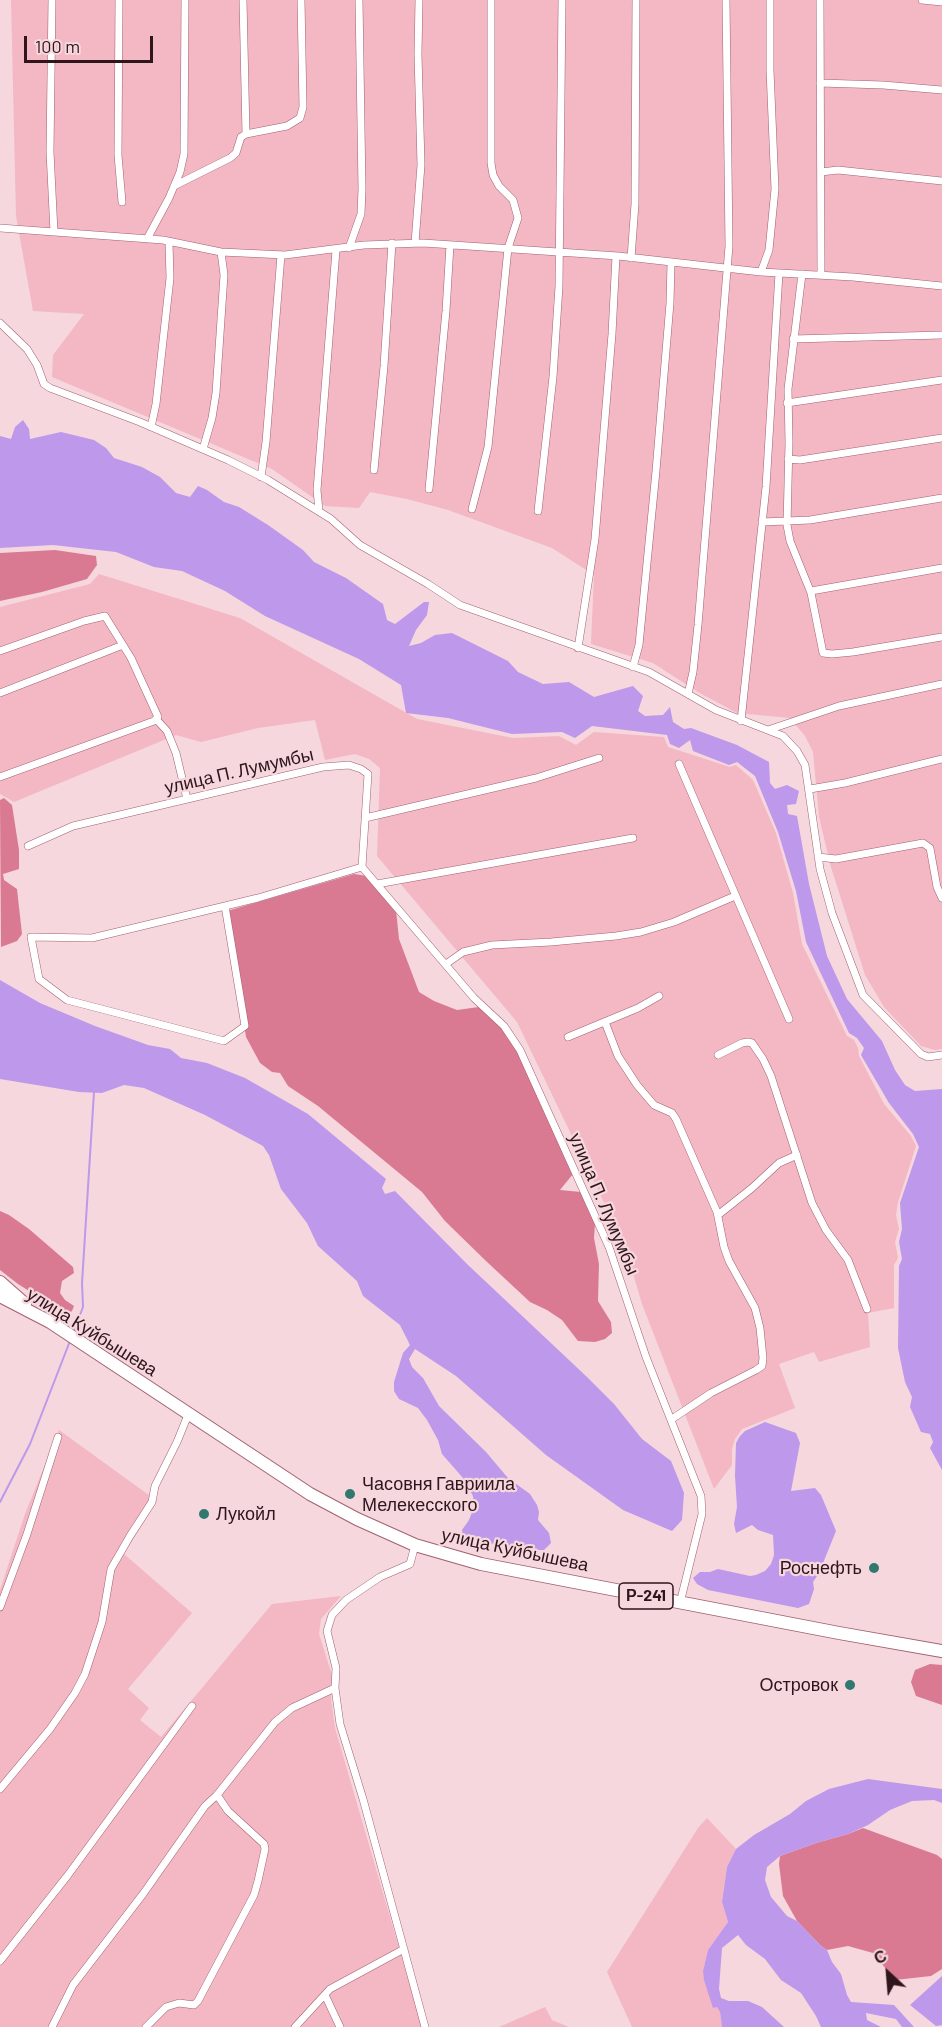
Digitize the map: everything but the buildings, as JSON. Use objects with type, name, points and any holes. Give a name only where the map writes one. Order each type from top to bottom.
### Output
[{"type":"highway","name":"Р-241","points":[[0,1282],[45,1319]]},
{"type":"highway","name":"улица Куйбышева","points":[[2,1298],[45,1319],[310,1494],[357,1519],[415,1545],[481,1564],[942,1651]]},
{"type":"street","points":[[52,0],[50,152],[54,232]]},
{"type":"street","points":[[119,0],[118,155],[122,202]]},
{"type":"street","points":[[147,239],[174,186],[184,154],[185,0]]},
{"type":"street","points":[[243,0],[246,134]]},
{"type":"street","points":[[174,186],[230,158],[236,153],[241,137],[246,134],[287,126],[300,118],[303,107],[302,0]]},
{"type":"street","points":[[348,248],[361,214],[359,0]]},
{"type":"street","points":[[415,243],[421,165],[419,0]]},
{"type":"street","points":[[472,509],[488,447],[508,248],[518,218],[513,200],[499,186],[493,175],[491,163],[491,0]]},
{"type":"street","points":[[538,511],[553,377],[560,252],[562,0]]},
{"type":"street","points":[[631,258],[635,204],[636,0]]},
{"type":"street","points":[[688,694],[693,672],[710,492],[730,225],[726,0]]},
{"type":"street","points":[[761,272],[770,250],[775,189],[770,70],[770,0]]},
{"type":"street","points":[[820,0],[821,275]]},
{"type":"street","points":[[922,0],[942,2]]},
{"type":"street","points":[[820,83],[942,90]]},
{"type":"street","points":[[821,172],[838,170],[942,181]]},
{"type":"street","points":[[0,228],[147,239],[221,252],[281,255],[392,243],[508,248],[616,256],[761,272],[942,286]]},
{"type":"street","points":[[151,427],[156,404],[170,278],[169,242]]},
{"type":"street","points":[[374,470],[392,243]]},
{"type":"street","points":[[429,489],[450,245]]},
{"type":"street","points":[[318,511],[317,490],[336,250]]},
{"type":"street","points":[[203,449],[213,418],[216,393],[224,275],[221,252]]},
{"type":"street","points":[[261,477],[266,442],[281,255]]},
{"type":"street","points":[[578,648],[595,539],[616,256]]},
{"type":"street","points":[[633,667],[639,645],[653,506],[670,303],[671,263]]},
{"type":"street","points":[[741,721],[762,522],[773,384],[778,273]]},
{"type":"street","points":[[802,274],[787,403],[789,459],[787,520],[790,541],[811,591],[823,652],[832,654],[853,652],[942,637]]},
{"type":"street","points":[[0,323],[17,337],[33,357],[44,384],[59,393],[203,449],[261,477],[331,519],[360,545],[460,605],[649,672],[716,710],[783,736],[797,751],[805,765],[818,857],[832,913],[863,995],[921,1054],[928,1058],[942,1055]]},
{"type":"street","points":[[793,339],[942,335]]},
{"type":"street","points":[[787,403],[942,380]]},
{"type":"street","points":[[789,459],[800,460],[942,438]]},
{"type":"street","points":[[762,522],[810,520],[942,498]]},
{"type":"street","points":[[811,591],[942,568]]},
{"type":"street","points":[[0,651],[84,621],[105,616],[131,658],[158,717],[156,719]]},
{"type":"street","points":[[0,693],[123,645]]},
{"type":"street","points":[[768,730],[839,706],[942,684]]},
{"type":"street","points":[[0,777],[156,719]]},
{"type":"street","points":[[156,719],[167,731],[176,753],[187,799]]},
{"type":"street","points":[[365,818],[536,778],[599,758]]},
{"type":"street","points":[[810,789],[845,783],[942,759]]},
{"type":"street","points":[[679,764],[789,1019]]},
{"type":"street","name":"улица П. Лумумбы","points":[[28,846],[73,826],[323,767],[349,765],[368,774],[362,867],[474,998],[504,1026],[520,1050],[609,1247],[646,1357],[702,1496],[702,1514],[680,1603]]},
{"type":"street","points":[[376,884],[633,838]]},
{"type":"street","points":[[818,857],[836,859],[923,843],[930,849],[942,898]]},
{"type":"street","points":[[225,906],[244,1026],[224,1041],[68,1000],[39,979],[31,937],[92,938],[258,898],[362,867]]},
{"type":"street","points":[[446,964],[463,952],[492,945],[551,942],[640,932],[674,922],[735,896]]},
{"type":"street","points":[[568,1037],[638,1008],[659,996]]},
{"type":"street","points":[[605,1022],[618,1056],[637,1085],[654,1105],[672,1113],[676,1119],[718,1215],[729,1261],[754,1308],[764,1358],[762,1366],[756,1370],[711,1393],[672,1419]]},
{"type":"street","points":[[718,1055],[742,1043],[752,1044],[763,1059],[771,1076],[812,1203],[826,1230],[848,1260],[867,1309]]},
{"type":"street","points":[[718,1215],[779,1163],[797,1155]]},
{"type":"street","points":[[0,1789],[50,1729],[85,1674],[102,1622],[111,1569],[153,1502],[158,1480],[188,1415]]},
{"type":"street","points":[[0,1607],[27,1534],[58,1437]]},
{"type":"street","points":[[415,1545],[410,1564],[392,1570],[355,1593],[332,1615],[327,1631],[336,1668],[335,1688],[340,1724],[363,1799],[425,2027]]},
{"type":"street","points":[[52,2027],[73,1985],[143,1894],[206,1806],[218,1795],[237,1768],[282,1715],[335,1688]]},
{"type":"street","points":[[0,1961],[68,1875],[192,1706]]},
{"type":"street","points":[[146,2027],[166,2007],[179,2003],[194,2004],[198,2001],[254,1895],[265,1849],[264,1844],[228,1811],[218,1795]]},
{"type":"street","points":[[295,2027],[325,1995],[338,1985],[404,1949]]},
{"type":"street","points":[[325,1995],[340,2027]]},
{"type":"shaded area","points":[[11,0],[942,0],[942,1049],[935,1050],[921,1046],[884,1007],[865,975],[831,867],[819,817],[813,752],[805,736],[790,718],[737,713],[698,692],[653,663],[591,644],[594,575],[552,548],[448,510],[370,492],[359,508],[325,506],[272,469],[52,377],[53,355],[84,314],[33,311],[16,216]]},
{"type":"shaded area","points":[[23,420],[29,429],[30,439],[61,432],[94,440],[106,448],[114,458],[142,467],[160,477],[176,493],[190,497],[198,486],[224,502],[239,507],[303,550],[314,562],[346,578],[383,604],[387,620],[395,624],[424,602],[429,602],[427,615],[416,630],[409,646],[421,643],[435,635],[452,633],[508,661],[518,672],[543,684],[569,682],[594,697],[633,686],[643,696],[638,711],[645,716],[663,715],[670,707],[673,722],[684,729],[691,728],[737,745],[769,762],[770,783],[775,789],[787,785],[799,791],[796,804],[787,805],[788,814],[797,816],[809,884],[827,956],[847,999],[882,1041],[895,1070],[905,1085],[915,1091],[942,1089],[942,1470],[930,1448],[933,1442],[930,1434],[921,1432],[910,1407],[912,1397],[905,1382],[898,1348],[899,1266],[902,1259],[899,1242],[902,1229],[900,1203],[919,1147],[913,1134],[889,1103],[861,1055],[864,1048],[857,1038],[849,1033],[806,942],[796,891],[778,832],[755,776],[737,762],[729,765],[693,751],[690,740],[679,748],[670,744],[667,735],[592,726],[575,738],[562,732],[512,734],[448,718],[406,713],[401,685],[359,659],[265,616],[225,591],[182,571],[154,567],[116,552],[53,545],[0,548],[0,436],[11,439],[15,427]]},
{"type":"shaded area","points":[[55,550],[96,556],[97,565],[87,579],[0,601],[0,553]]},
{"type":"shaded area","points":[[99,574],[240,618],[417,719],[513,738],[559,736],[576,745],[594,732],[664,737],[668,747],[730,767],[736,765],[753,780],[776,833],[793,893],[802,944],[847,1036],[854,1040],[859,1056],[884,1104],[911,1136],[916,1146],[896,1215],[899,1229],[895,1242],[898,1258],[894,1265],[894,1308],[868,1313],[870,1347],[819,1362],[814,1352],[779,1364],[795,1408],[742,1429],[732,1449],[732,1465],[714,1489],[642,1304],[625,1246],[517,1022],[377,856],[380,768],[369,759],[355,754],[325,760],[315,720],[258,728],[201,742],[176,735],[14,802],[0,794],[0,607],[90,584]]},
{"type":"shaded area","points":[[4,798],[12,805],[19,850],[19,869],[3,874],[4,880],[17,889],[22,934],[17,941],[1,947],[0,800]]},
{"type":"shaded area","points":[[354,874],[367,876],[396,910],[399,939],[419,992],[457,1010],[479,1007],[502,1027],[518,1051],[573,1174],[560,1190],[581,1192],[595,1224],[594,1238],[599,1264],[598,1301],[611,1322],[612,1333],[605,1339],[595,1342],[578,1341],[562,1320],[530,1302],[486,1261],[445,1221],[422,1192],[318,1106],[288,1086],[280,1073],[272,1072],[260,1063],[246,1037],[227,911]]},
{"type":"shaded area","points":[[0,980],[40,1003],[95,1026],[148,1045],[170,1049],[181,1058],[207,1063],[245,1078],[308,1114],[386,1179],[382,1188],[385,1194],[395,1191],[467,1264],[614,1404],[642,1439],[671,1461],[684,1493],[682,1520],[672,1531],[623,1510],[546,1455],[456,1376],[415,1349],[409,1359],[412,1367],[423,1378],[439,1406],[486,1452],[508,1478],[530,1494],[537,1505],[538,1520],[549,1533],[551,1543],[544,1550],[533,1550],[469,1541],[463,1537],[462,1530],[474,1507],[473,1496],[463,1478],[442,1454],[438,1440],[418,1408],[399,1399],[394,1391],[394,1382],[403,1353],[410,1345],[400,1325],[363,1296],[357,1281],[318,1246],[307,1223],[281,1189],[269,1155],[263,1146],[205,1115],[144,1088],[124,1085],[102,1093],[79,1092],[0,1079]]},
{"type":"shaded area","points":[[0,1211],[29,1229],[73,1267],[74,1273],[62,1281],[60,1293],[74,1306],[72,1311],[66,1315],[57,1313],[45,1301],[0,1270]]},
{"type":"shaded area","points":[[765,1422],[796,1433],[800,1443],[791,1491],[815,1488],[821,1495],[836,1531],[813,1582],[814,1589],[809,1604],[798,1608],[708,1590],[697,1584],[693,1578],[700,1572],[718,1569],[750,1576],[756,1575],[765,1571],[771,1564],[774,1555],[773,1535],[758,1530],[752,1525],[736,1533],[734,1524],[737,1507],[736,1443],[745,1431]]},
{"type":"shaded area","points":[[59,1430],[157,1501],[124,1554],[192,1613],[128,1689],[149,1708],[140,1720],[161,1737],[272,1604],[341,1596],[321,1619],[319,1634],[332,1675],[331,1699],[335,1728],[422,2027],[0,2027],[0,1590],[25,1514]]},
{"type":"shaded area","points":[[930,1664],[942,1665],[942,1705],[916,1696],[911,1682],[915,1670]]},
{"type":"shaded area","points":[[868,1779],[942,1789],[942,1803],[934,1800],[912,1801],[890,1810],[868,1825],[848,1834],[780,1856],[767,1867],[765,1880],[771,1897],[787,1916],[797,1921],[827,1950],[841,1974],[851,2002],[894,2005],[914,2027],[902,2027],[896,2019],[866,2013],[867,2020],[881,2027],[821,2027],[801,1993],[781,1980],[765,1959],[746,1945],[738,1935],[722,1948],[719,1989],[721,1998],[729,2001],[748,2001],[762,2007],[784,2027],[722,2027],[720,2012],[717,2007],[713,2008],[703,1971],[708,1950],[728,1922],[722,1902],[727,1867],[736,1849],[806,1801],[829,1789]]},
{"type":"shaded area","points":[[707,1818],[736,1849],[727,1867],[722,1902],[728,1922],[708,1950],[703,1971],[714,2008],[717,2006],[720,2012],[722,2027],[632,2027],[607,1972],[698,1828]]},
{"type":"shaded area","points":[[863,1828],[937,1855],[942,1859],[942,1969],[931,1976],[895,1980],[873,1953],[848,1946],[827,1950],[797,1921],[783,1896],[780,1856]]},
{"type":"shaded area","points":[[942,1976],[942,2025],[936,2026],[910,2005]]},
{"type":"shaded area","points":[[545,2007],[552,2020],[569,2027],[499,2027]]},
{"type":"waterway","points":[[73,1333],[83,1307],[82,1283],[94,1092]]},
{"type":"waterway","points":[[0,1502],[30,1444],[70,1341]]},
{"type":"place","name":"Часовня Гавриила Мелекесского","points":[[350,1494]]},
{"type":"place","name":"Лукойл","points":[[204,1514]]},
{"type":"place","name":"Роснефть","points":[[874,1568]]},
{"type":"place","name":"Островок","points":[[850,1685]]}]
